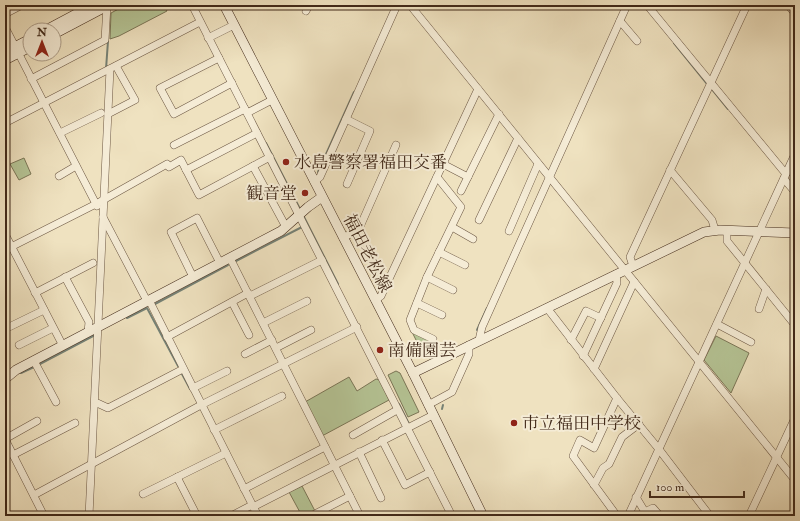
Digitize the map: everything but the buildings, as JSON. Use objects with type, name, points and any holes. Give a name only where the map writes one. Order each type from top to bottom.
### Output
[{"type":"street","points":[[5,14],[22,5]]},
{"type":"street","points":[[61,22],[93,5]]},
{"type":"street","points":[[62,30],[107,5]]},
{"type":"street","points":[[31,79],[105,40],[107,5]]},
{"type":"street","points":[[192,5],[452,516]]},
{"type":"street","name":"福田老松線","points":[[224,5],[413,373],[484,516]]},
{"type":"street","points":[[314,182],[320,177],[398,5]]},
{"type":"street","points":[[410,5],[795,480]]},
{"type":"street","points":[[478,340],[482,327],[549,175],[627,5]]},
{"type":"street","points":[[647,5],[710,85],[785,176],[795,192]]},
{"type":"street","points":[[634,266],[630,257],[747,5]]},
{"type":"street","points":[[788,5],[795,13]]},
{"type":"street","points":[[620,21],[637,41]]},
{"type":"street","points":[[5,124],[44,102],[200,22]]},
{"type":"street","points":[[208,38],[234,25]]},
{"type":"street","points":[[5,27],[76,166],[101,206],[258,516]]},
{"type":"street","points":[[5,60],[22,46]]},
{"type":"street","points":[[5,52],[22,49]]},
{"type":"street","points":[[219,58],[160,88],[174,114],[232,83]]},
{"type":"street","points":[[89,516],[90,463],[95,402],[98,327],[104,114],[110,69]]},
{"type":"street","points":[[60,133],[135,100],[110,69]]},
{"type":"street","points":[[375,300],[381,296],[478,89]]},
{"type":"street","points":[[174,145],[272,100]]},
{"type":"street","points":[[461,191],[499,114]]},
{"type":"street","points":[[346,119],[370,131],[347,184]]},
{"type":"street","points":[[186,170],[257,132]]},
{"type":"street","points":[[479,220],[518,138]]},
{"type":"street","points":[[343,238],[359,229],[396,145]]},
{"type":"street","points":[[628,516],[658,448],[795,154]]},
{"type":"street","points":[[8,249],[101,206],[167,164],[169,167],[181,160],[199,195],[270,157]]},
{"type":"street","points":[[443,164],[468,177]]},
{"type":"street","points":[[509,231],[538,164]]},
{"type":"street","points":[[58,176],[76,166]]},
{"type":"street","points":[[253,166],[286,227]]},
{"type":"street","points":[[670,170],[712,220],[715,230]]},
{"type":"street","points":[[433,339],[414,330],[410,320],[427,277],[461,207],[437,178]]},
{"type":"street","points":[[5,379],[16,370],[286,227],[322,197]]},
{"type":"street","points":[[193,277],[171,232],[197,218],[220,263]]},
{"type":"street","points":[[452,227],[473,239]]},
{"type":"street","points":[[726,230],[727,240],[795,325]]},
{"type":"street","points":[[413,373],[478,340],[704,232],[726,230],[795,233]]},
{"type":"street","points":[[5,234],[8,249],[35,292],[63,346]]},
{"type":"street","points":[[439,252],[465,265]]},
{"type":"street","points":[[230,258],[360,516]]},
{"type":"street","points":[[167,337],[232,302],[322,260]]},
{"type":"street","points":[[35,292],[93,263]]},
{"type":"street","points":[[583,356],[617,283],[616,274]]},
{"type":"street","points":[[427,277],[453,290]]},
{"type":"street","points":[[65,278],[89,322],[88,332]]},
{"type":"street","points":[[594,369],[634,282]]},
{"type":"street","points":[[759,309],[766,289]]},
{"type":"street","points":[[264,323],[307,301]]},
{"type":"street","points":[[232,302],[249,335]]},
{"type":"street","points":[[417,303],[442,315]]},
{"type":"street","points":[[547,308],[583,356],[639,424],[710,516]]},
{"type":"street","points":[[5,329],[44,310]]},
{"type":"street","points":[[571,340],[586,311],[601,318]]},
{"type":"street","points":[[717,324],[751,342]]},
{"type":"street","points":[[34,495],[90,463],[201,405],[357,327]]},
{"type":"street","points":[[18,345],[53,328]]},
{"type":"street","points":[[276,348],[311,330]]},
{"type":"street","points":[[245,354],[272,340]]},
{"type":"street","points":[[428,405],[452,392],[469,354],[469,345]]},
{"type":"street","points":[[34,361],[56,402]]},
{"type":"street","points":[[95,402],[108,408],[183,369]]},
{"type":"street","points":[[193,388],[227,370]]},
{"type":"street","points":[[214,430],[282,396]]},
{"type":"street","points":[[617,398],[594,448],[580,440],[572,456],[617,516]]},
{"type":"street","points":[[353,435],[397,410]]},
{"type":"street","points":[[231,516],[240,514],[433,415]]},
{"type":"street","points":[[749,516],[795,418]]},
{"type":"street","points":[[37,421],[5,439],[44,516]]},
{"type":"street","points":[[13,455],[75,423]]},
{"type":"street","points":[[594,485],[603,468],[609,464],[622,437],[639,424]]},
{"type":"street","points":[[382,440],[405,485],[430,472]]},
{"type":"street","points":[[244,489],[325,447]]},
{"type":"street","points":[[359,452],[381,498]]},
{"type":"street","points":[[143,494],[226,453]]},
{"type":"street","points":[[177,477],[197,516]]},
{"type":"street","points":[[311,516],[350,496]]},
{"type":"street","points":[[636,497],[645,512],[653,508],[660,516]]},
{"type":"green space","points":[[126,5],[164,5],[167,11],[119,36],[110,39],[111,13]]},
{"type":"green space","points":[[24,158],[31,174],[19,180],[10,164]]},
{"type":"green space","points":[[412,332],[432,341],[426,355],[424,356]]},
{"type":"green space","points":[[716,336],[749,353],[731,393],[704,360]]},
{"type":"green space","points":[[396,371],[400,373],[419,412],[408,417],[388,375]]},
{"type":"green space","points":[[349,377],[357,391],[376,379],[380,380],[389,400],[322,436],[305,402]]},
{"type":"green space","points":[[302,486],[315,511],[306,516],[302,516],[289,492]]},
{"type":"waterway","points":[[106,69],[108,41]]},
{"type":"waterway","points":[[674,43],[708,85]]},
{"type":"waterway","points":[[711,88],[728,109]]},
{"type":"waterway","points":[[318,172],[354,92]]},
{"type":"waterway","points":[[266,143],[300,209]]},
{"type":"waterway","points":[[303,215],[338,284]]},
{"type":"waterway","points":[[236,261],[302,227]]},
{"type":"waterway","points":[[155,304],[228,265]]},
{"type":"waterway","points":[[127,318],[147,308],[178,366]]},
{"type":"waterway","points":[[477,330],[487,308]]},
{"type":"waterway","points":[[38,365],[95,335]]},
{"type":"waterway","points":[[21,373],[34,367]]},
{"type":"waterway","points":[[182,374],[190,389]]},
{"type":"waterway","points":[[399,404],[409,424]]},
{"type":"waterway","points":[[442,409],[443,405]]},
{"type":"place","name":"水島警察署福田交番","points":[[286,162]]},
{"type":"place","name":"観音堂","points":[[305,193]]},
{"type":"place","name":"南備園芸","points":[[380,350]]},
{"type":"place","name":"市立福田中学校","points":[[514,423]]}]
